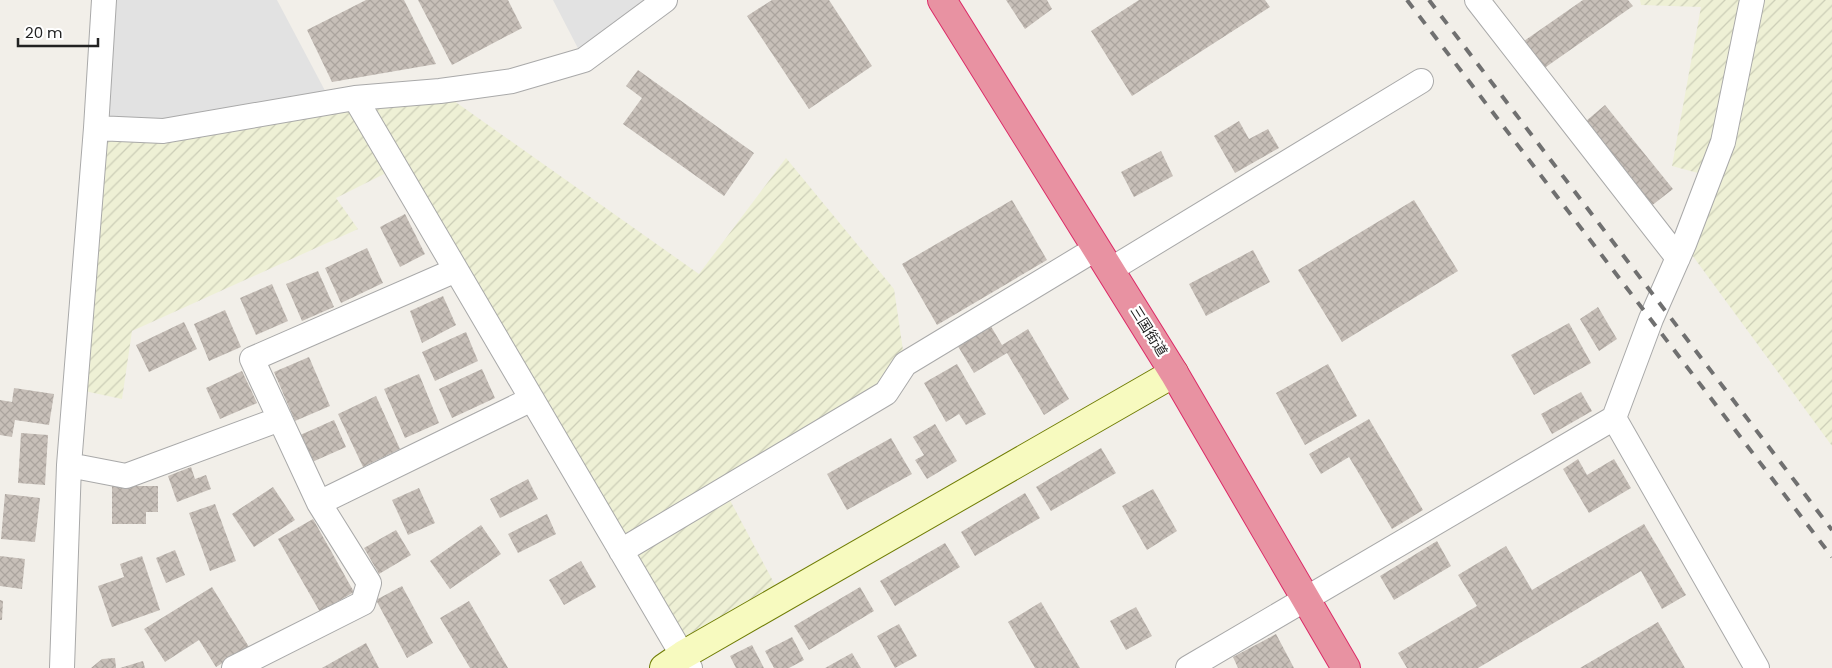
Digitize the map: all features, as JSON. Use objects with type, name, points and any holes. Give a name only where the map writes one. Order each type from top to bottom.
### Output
[{"type":"highway","name":"三国街道","points":[[942,0],[1174,373],[1346,668]]},
{"type":"street","points":[[62,668],[69,465],[96,128],[104,0]]},
{"type":"street","points":[[96,128],[163,131],[355,98],[440,91],[512,81],[584,60],[665,0]]},
{"type":"street","points":[[1477,0],[1678,258]]},
{"type":"street","points":[[1188,668],[1614,418],[1651,319],[1678,258],[1723,142],[1752,0]]},
{"type":"street","points":[[621,550],[886,393],[905,364],[1103,259],[1421,81]]},
{"type":"street","points":[[355,98],[621,550],[679,664],[1174,373]]},
{"type":"street","points":[[234,668],[362,603],[369,583],[319,504],[252,360],[456,270]]},
{"type":"street","points":[[319,504],[532,399]]},
{"type":"street","points":[[1614,418],[1757,668]]},
{"type":"street","points":[[69,465],[126,476],[280,419]]},
{"type":"green space","points":[[1640,0],[1832,0],[1832,446],[1684,244],[1709,176],[1672,166],[1701,7],[1641,5]]},
{"type":"green space","points":[[440,91],[699,274],[786,158],[894,289],[905,364],[886,393],[724,489],[782,598],[683,655],[396,168],[336,198],[358,229],[132,331],[122,399],[75,389],[96,128]]},
{"type":"shaded area","points":[[104,0],[277,0],[331,102],[96,128]]},
{"type":"shaded area","points":[[553,0],[665,0],[584,60]]},
{"type":"building","points":[[366,0],[404,0],[436,64],[332,82],[307,30]]},
{"type":"building","points":[[418,0],[508,0],[522,28],[452,65]]},
{"type":"building","points":[[772,0],[829,0],[872,66],[809,109],[747,16]]},
{"type":"building","points":[[1006,0],[1047,0],[1052,9],[1025,29]]},
{"type":"building","points":[[1139,0],[1265,0],[1270,7],[1132,96],[1091,31]]},
{"type":"building","points":[[1583,0],[1628,0],[1633,6],[1543,69],[1524,41]]},
{"type":"building","points":[[638,70],[754,153],[724,196],[623,124],[642,98],[626,86]]},
{"type":"building","points":[[1605,105],[1673,189],[1646,210],[1579,127]]},
{"type":"building","points":[[1239,121],[1249,139],[1268,129],[1279,148],[1235,173],[1214,136]]},
{"type":"building","points":[[1161,151],[1173,176],[1134,197],[1121,172]]},
{"type":"building","points":[[1012,200],[1047,260],[937,325],[902,264]]},
{"type":"building","points":[[1414,200],[1458,271],[1342,342],[1298,270]]},
{"type":"building","points":[[405,214],[425,254],[400,267],[380,227]]},
{"type":"building","points":[[367,248],[383,283],[341,303],[325,268]]},
{"type":"building","points":[[1253,250],[1270,282],[1206,316],[1189,284]]},
{"type":"building","points":[[318,271],[334,307],[302,321],[286,284]]},
{"type":"building","points":[[272,284],[288,321],[256,335],[240,298]]},
{"type":"building","points":[[443,296],[456,325],[422,343],[410,311]]},
{"type":"building","points":[[1598,307],[1617,339],[1599,351],[1580,319]]},
{"type":"building","points":[[225,310],[241,347],[209,361],[194,324]]},
{"type":"building","points":[[184,322],[197,349],[149,372],[136,345]]},
{"type":"building","points":[[989,323],[1002,345],[1028,329],[1069,399],[1044,415],[1007,353],[974,373],[956,343]]},
{"type":"building","points":[[1569,323],[1591,363],[1534,395],[1511,355]]},
{"type":"building","points":[[466,332],[478,361],[435,381],[422,352]]},
{"type":"building","points":[[309,357],[330,406],[295,421],[274,372]]},
{"type":"building","points":[[957,364],[986,414],[966,425],[959,414],[946,422],[924,383]]},
{"type":"building","points":[[1328,364],[1357,416],[1305,445],[1276,393]]},
{"type":"building","points":[[482,369],[495,398],[452,418],[439,389]]},
{"type":"building","points":[[242,371],[257,403],[220,419],[206,388]]},
{"type":"building","points":[[419,374],[439,423],[405,438],[384,389]]},
{"type":"building","points":[[14,388],[54,394],[49,425],[15,420],[12,437],[0,435],[0,400],[12,402]]},
{"type":"building","points":[[1581,392],[1592,411],[1552,434],[1541,414]]},
{"type":"building","points":[[376,396],[400,449],[363,467],[338,414]]},
{"type":"building","points":[[1369,419],[1423,510],[1392,529],[1349,457],[1321,474],[1309,454]]},
{"type":"building","points":[[334,420],[346,447],[310,463],[298,436]]},
{"type":"building","points":[[935,424],[957,461],[927,479],[915,460],[924,455],[913,437]]},
{"type":"building","points":[[21,433],[48,435],[45,485],[18,483]]},
{"type":"building","points":[[891,438],[912,474],[847,510],[827,474]]},
{"type":"building","points":[[1101,448],[1116,473],[1051,511],[1036,487]]},
{"type":"building","points":[[1578,459],[1587,475],[1614,459],[1631,488],[1589,513],[1563,469]]},
{"type":"building","points":[[191,467],[195,479],[206,475],[211,489],[177,502],[168,476]]},
{"type":"building","points":[[528,479],[538,499],[500,518],[490,499]]},
{"type":"building","points":[[112,486],[158,486],[158,512],[146,512],[146,524],[112,524]]},
{"type":"building","points":[[273,487],[295,520],[254,547],[232,514]]},
{"type":"building","points":[[419,488],[435,523],[408,535],[392,500]]},
{"type":"building","points":[[1153,489],[1177,531],[1147,550],[1122,506]]},
{"type":"building","points":[[1025,493],[1040,518],[975,556],[961,532]]},
{"type":"building","points":[[5,494],[40,498],[35,542],[1,539]]},
{"type":"building","points":[[215,504],[236,561],[210,571],[189,513]]},
{"type":"building","points":[[547,514],[556,534],[518,553],[508,534]]},
{"type":"building","points":[[313,519],[354,592],[320,612],[278,539]]},
{"type":"building","points":[[1644,524],[1686,595],[1662,609],[1641,571],[1478,668],[1407,668],[1398,653],[1477,606],[1458,575],[1506,546],[1532,590]]},
{"type":"building","points":[[481,525],[501,554],[450,589],[430,561]]},
{"type":"building","points":[[396,530],[411,555],[379,574],[364,548]]},
{"type":"building","points":[[1437,541],[1451,566],[1394,600],[1380,576]]},
{"type":"building","points":[[945,543],[960,567],[895,606],[880,581]]},
{"type":"building","points":[[175,550],[185,575],[166,583],[156,558]]},
{"type":"building","points":[[0,556],[25,559],[22,589],[0,586]]},
{"type":"building","points":[[142,556],[160,610],[112,627],[98,586],[124,577],[120,564]]},
{"type":"building","points":[[581,561],[596,587],[564,605],[549,580]]},
{"type":"building","points":[[402,586],[433,643],[407,658],[376,600]]},
{"type":"building","points":[[212,587],[249,647],[216,667],[199,640],[165,662],[144,629]]},
{"type":"building","points":[[860,587],[874,611],[809,650],[794,626]]},
{"type":"building","points":[[0,600],[3,601],[2,620],[0,620]]},
{"type":"building","points":[[469,601],[508,668],[470,668],[440,618]]},
{"type":"building","points":[[1041,602],[1080,668],[1035,668],[1008,622]]},
{"type":"building","points":[[1136,607],[1152,636],[1126,650],[1110,621]]},
{"type":"building","points":[[1658,622],[1685,668],[1580,668]]},
{"type":"building","points":[[899,624],[917,656],[895,668],[877,636]]},
{"type":"building","points":[[1276,634],[1294,668],[1238,668],[1233,657]]},
{"type":"building","points":[[792,637],[804,660],[789,668],[774,668],[765,651]]},
{"type":"building","points":[[366,643],[379,668],[322,668]]},
{"type":"building","points":[[752,645],[764,668],[736,668],[730,656]]},
{"type":"building","points":[[852,653],[861,668],[825,668]]},
{"type":"building","points":[[115,658],[116,668],[91,668],[102,659]]},
{"type":"building","points":[[143,661],[145,668],[120,668]]},
{"type":"railway","points":[[1407,0],[1832,557]]},
{"type":"railway","points":[[1429,0],[1832,530]]}]
